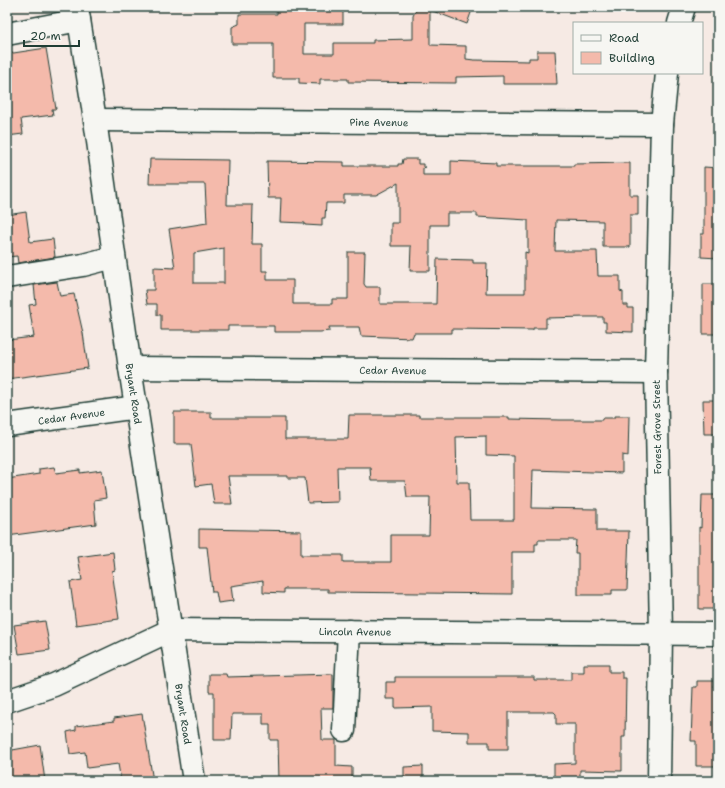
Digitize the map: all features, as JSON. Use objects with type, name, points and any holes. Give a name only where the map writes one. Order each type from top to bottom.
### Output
[{"type":"street","points":[[679,22],[684,7]]},
{"type":"street","points":[[7,34],[78,14]]},
{"type":"street","name":"Bryant Road","points":[[78,14],[95,120],[130,368],[194,781]]},
{"type":"street","name":"Forest Grove Street","points":[[659,781],[661,633],[656,372],[662,124],[667,74]]},
{"type":"street","name":"Pine Avenue","points":[[95,120],[662,124]]},
{"type":"street","points":[[7,277],[83,265],[114,257]]},
{"type":"street","name":"Cedar Avenue","points":[[130,368],[656,372]]},
{"type":"street","name":"Cedar Avenue","points":[[7,425],[137,407]]},
{"type":"street","name":"Lincoln Avenue","points":[[7,701],[54,685],[171,630],[718,634]]},
{"type":"street","points":[[344,730],[349,631]]},
{"type":"building","points":[[324,7],[343,7],[343,24],[304,24],[304,54],[334,54],[334,43],[373,43],[373,40],[413,39],[413,16],[417,7],[473,7],[467,24],[430,10],[430,45],[466,46],[466,59],[474,60],[529,61],[529,58],[537,58],[537,51],[555,51],[557,84],[503,84],[503,76],[456,77],[456,83],[348,82],[348,79],[320,79],[320,84],[299,83],[299,78],[273,78],[273,44],[232,44],[232,27],[239,24],[239,14],[277,14],[277,10],[324,9]]},
{"type":"building","points":[[46,48],[56,109],[52,109],[53,115],[21,119],[23,134],[7,136],[7,54]]},
{"type":"building","points":[[150,159],[228,160],[227,205],[253,205],[252,244],[262,244],[262,271],[267,271],[267,280],[293,280],[293,304],[332,304],[332,299],[348,299],[348,252],[365,252],[364,284],[366,287],[380,287],[380,304],[436,304],[437,259],[473,260],[473,263],[487,263],[486,293],[525,293],[525,252],[528,253],[528,220],[477,217],[477,213],[447,213],[447,225],[430,225],[430,271],[410,271],[411,246],[391,246],[391,223],[398,223],[398,183],[376,195],[344,195],[344,203],[326,203],[325,218],[322,218],[322,226],[305,225],[305,223],[280,222],[281,198],[268,198],[267,161],[344,162],[344,166],[398,166],[398,164],[402,164],[403,159],[418,159],[418,164],[423,164],[423,167],[426,167],[423,168],[423,175],[451,175],[451,161],[496,163],[496,166],[574,166],[574,164],[630,163],[630,195],[638,195],[638,215],[630,215],[630,247],[603,247],[603,221],[556,220],[555,251],[597,251],[598,276],[620,276],[620,291],[623,292],[623,305],[628,305],[628,308],[633,308],[633,332],[606,331],[606,322],[603,322],[603,317],[546,318],[546,328],[533,328],[533,330],[452,329],[452,333],[414,333],[412,338],[361,336],[359,327],[329,327],[330,331],[320,332],[274,332],[274,326],[228,326],[228,330],[161,330],[161,315],[157,315],[157,304],[147,304],[145,290],[154,290],[154,267],[175,268],[169,229],[207,223],[205,184],[149,184]],"holes":[[[224,248],[224,283],[194,283],[194,253]]]},
{"type":"building","points":[[704,167],[718,168],[718,258],[701,257],[701,234],[704,234]]},
{"type":"building","points":[[26,212],[30,242],[53,239],[55,257],[18,263],[17,256],[7,257],[7,215]]},
{"type":"building","points":[[57,282],[60,296],[74,294],[83,333],[88,368],[7,379],[7,340],[34,337],[29,305],[36,304],[34,285]]},
{"type":"building","points":[[703,284],[718,284],[718,334],[703,334]]},
{"type":"building","points":[[703,400],[718,400],[718,434],[704,434]]},
{"type":"building","points":[[174,412],[211,412],[211,418],[285,418],[285,439],[348,439],[349,415],[509,417],[509,419],[560,420],[602,420],[602,418],[614,418],[614,416],[629,416],[628,456],[622,455],[622,473],[533,470],[532,508],[597,509],[597,531],[629,531],[627,590],[612,590],[612,595],[578,595],[578,553],[575,553],[576,540],[538,540],[538,544],[535,544],[535,552],[512,552],[512,594],[328,592],[328,589],[284,589],[284,593],[263,592],[263,581],[231,586],[233,601],[218,603],[216,592],[212,592],[207,547],[199,547],[199,529],[301,531],[301,555],[343,555],[343,562],[391,562],[391,535],[429,535],[430,497],[407,497],[405,481],[371,481],[370,467],[337,467],[338,502],[308,503],[305,478],[288,478],[288,476],[228,476],[232,504],[214,504],[211,484],[196,486],[191,444],[174,444]],"holes":[[[486,436],[486,455],[514,456],[514,520],[470,520],[469,482],[457,482],[456,437]]]},
{"type":"building","points":[[54,467],[56,473],[80,470],[80,473],[102,470],[106,498],[94,500],[96,524],[7,536],[7,479],[39,474],[39,469]]},
{"type":"building","points":[[702,495],[718,495],[718,609],[699,609],[699,527],[701,528]]},
{"type":"building","points":[[113,552],[115,570],[112,571],[119,619],[76,625],[70,582],[82,580],[78,557]]},
{"type":"building","points":[[45,621],[50,650],[19,654],[14,625]]},
{"type":"building","points":[[584,664],[609,664],[609,672],[622,672],[622,678],[626,678],[625,737],[622,737],[622,771],[580,770],[580,780],[554,779],[554,764],[575,763],[575,724],[556,724],[556,714],[554,712],[508,712],[508,749],[489,749],[489,742],[469,742],[469,732],[432,731],[432,707],[395,708],[395,699],[386,699],[386,682],[395,682],[395,677],[534,677],[534,680],[571,680],[571,672],[584,672]]},
{"type":"building","points":[[209,674],[226,674],[227,677],[333,674],[333,708],[321,708],[322,740],[336,740],[336,766],[352,767],[352,781],[279,781],[278,740],[270,740],[270,724],[263,724],[263,714],[232,714],[231,740],[214,740],[214,692],[209,692]]},
{"type":"building","points":[[697,681],[715,681],[714,687],[718,688],[718,766],[696,766],[696,741],[691,741],[693,687],[697,687]]},
{"type":"building","points":[[142,714],[153,781],[121,781],[118,764],[87,768],[85,752],[70,754],[67,732],[76,730],[76,726],[114,721],[114,718]]},
{"type":"building","points":[[40,745],[45,781],[7,781],[7,751]]},
{"type":"building","points":[[423,766],[423,781],[404,781],[404,767]]}]
